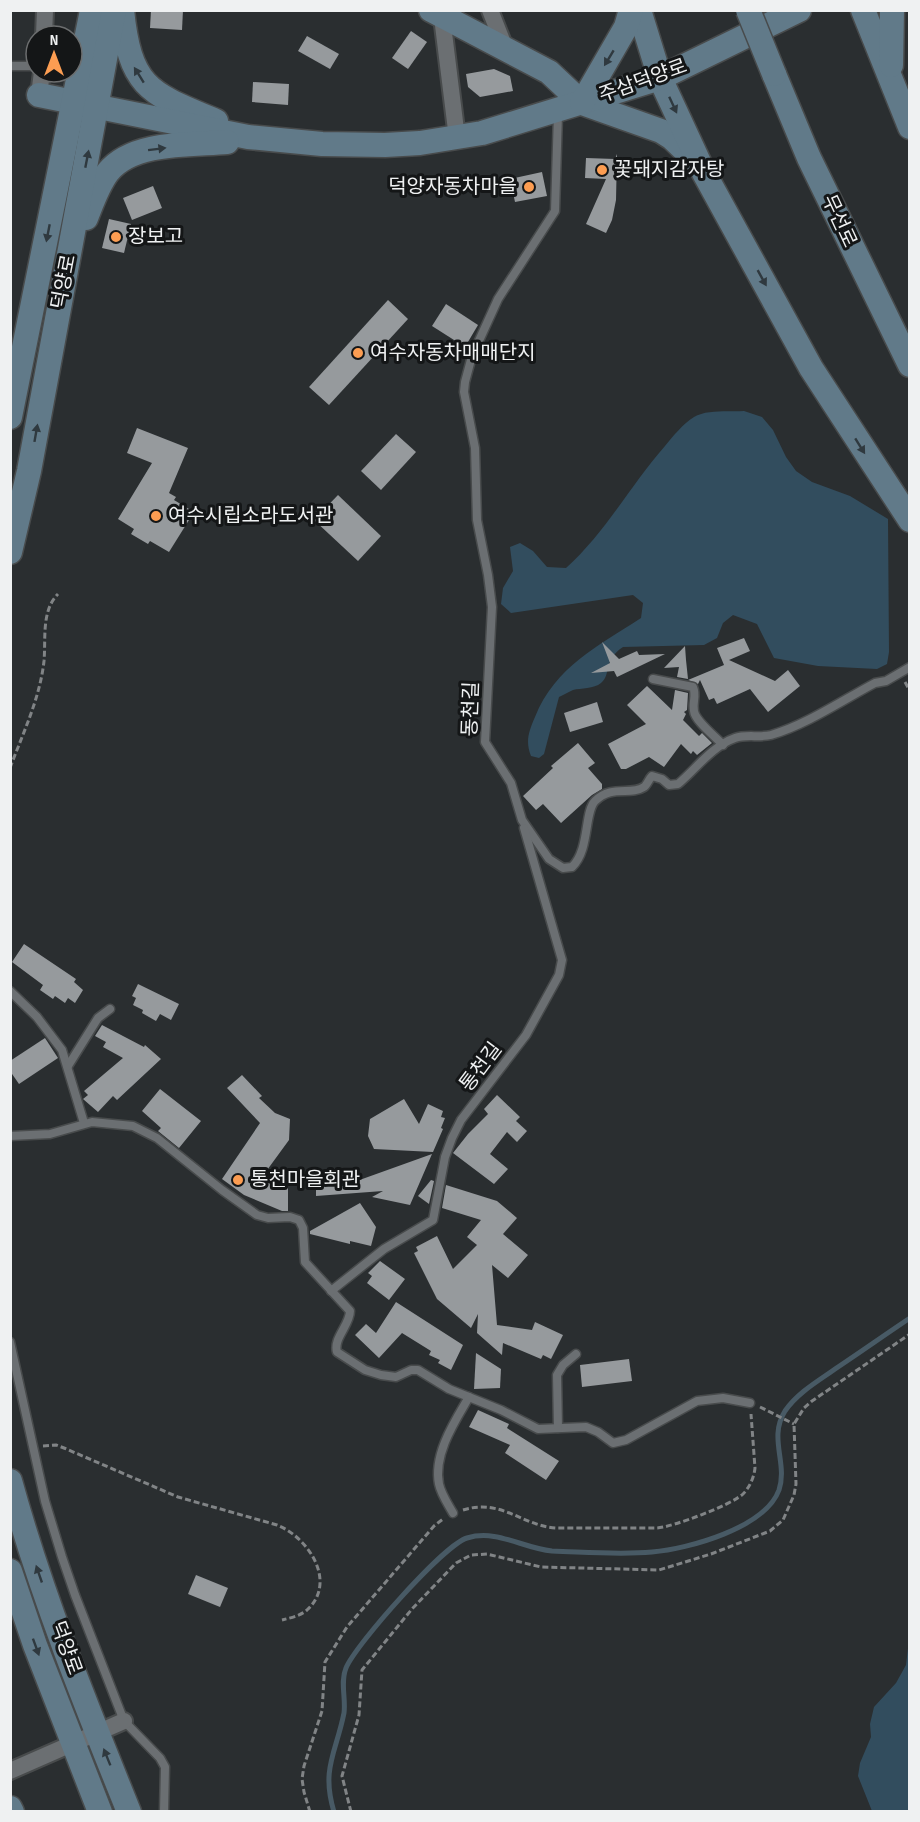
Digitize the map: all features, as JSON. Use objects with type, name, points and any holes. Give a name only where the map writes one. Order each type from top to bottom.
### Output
[{"type":"street","name":"덕양로","points":[[10,552],[20,470],[66,271],[85,106],[92,10]]},
{"type":"street","name":"덕양로","points":[[10,417],[85,106],[114,10]]},
{"type":"street","points":[[122,10],[129,53],[138,75],[146,85],[184,108],[263,139]]},
{"type":"street","points":[[490,10],[505,48]]},
{"type":"street","points":[[582,103],[626,27],[631,10]]},
{"type":"street","points":[[639,10],[660,78],[704,173],[811,368],[909,520]]},
{"type":"street","name":"무선로","points":[[748,10],[809,158],[909,365]]},
{"type":"street","name":"주삼덕양로","points":[[436,14],[549,72],[582,103],[660,78],[799,10]]},
{"type":"street","points":[[863,10],[909,127]]},
{"type":"street","points":[[892,10],[890,45],[893,86]]},
{"type":"street","points":[[436,14],[457,138]]},
{"type":"street","points":[[40,84],[85,106],[234,135],[322,144],[385,145],[457,138],[482,133],[582,103],[661,131],[683,147],[704,173]]},
{"type":"street","points":[[66,271],[100,186],[108,172],[118,162],[131,154],[150,149],[263,139]]},
{"type":"street","name":"덕양로","points":[[10,1481],[31,1550],[97,1732],[129,1812]]},
{"type":"street","name":"덕양로","points":[[10,1572],[35,1645],[100,1812]]},
{"type":"street","points":[[10,1771],[124,1721]]},
{"type":"lane","name":"동천길","points":[[558,111],[555,211],[498,299],[472,356],[464,392],[475,448],[477,520],[492,608],[485,742],[506,773],[522,820],[549,859],[562,868],[572,867],[579,859],[594,802],[614,790],[641,788],[652,776],[669,785],[678,784],[723,745],[737,737],[762,737],[777,732],[875,683],[886,681],[909,667]]},
{"type":"lane","points":[[653,679],[693,687],[695,715],[723,745]]},
{"type":"lane","name":"통천길","points":[[332,1291],[384,1249],[433,1220],[445,1157],[461,1120],[526,1035],[559,975],[562,960],[522,820]]},
{"type":"lane","points":[[10,991],[37,1017],[62,1050],[84,1123]]},
{"type":"lane","points":[[68,1066],[98,1018],[110,1009]]},
{"type":"lane","points":[[10,1137],[58,1133],[84,1123],[140,1128],[157,1138],[257,1215],[268,1218],[296,1218],[303,1228],[305,1263],[349,1308],[350,1314],[336,1344],[339,1354],[365,1370],[388,1377],[402,1375],[414,1369],[418,1370],[449,1389],[538,1428],[586,1427],[598,1432],[609,1442],[619,1442],[697,1401],[723,1398],[754,1405]]},
{"type":"lane","points":[[10,1342],[45,1501],[68,1576],[124,1721],[163,1762],[166,1774],[164,1812]]},
{"type":"lane","points":[[558,1428],[557,1375],[562,1365],[576,1354]]},
{"type":"lane","points":[[453,1513],[439,1487],[439,1468],[448,1432],[469,1397]]},
{"type":"path","points":[[10,768],[40,684],[47,616],[52,600],[58,594]]},
{"type":"path","points":[[351,1812],[342,1776],[357,1723],[362,1670],[412,1609],[456,1563],[471,1555],[487,1554],[541,1567],[659,1570],[711,1554],[770,1531],[783,1520],[794,1495],[796,1484],[794,1424],[804,1408],[909,1334]]},
{"type":"path","points":[[310,1812],[302,1779],[322,1711],[325,1662],[347,1627],[434,1526],[453,1513],[467,1509],[497,1508],[543,1527],[657,1528],[671,1526],[727,1503],[743,1494],[751,1483],[755,1468],[754,1405],[794,1424]]},
{"type":"path","points":[[33,1448],[49,1445],[64,1448],[178,1497],[277,1525],[290,1531],[314,1558],[319,1569],[320,1586],[308,1609],[300,1615],[282,1620]]},
{"type":"shaded area","points":[[744,411],[762,417],[773,430],[786,457],[796,471],[812,482],[850,496],[888,519],[889,652],[887,664],[877,669],[818,666],[774,658],[757,624],[733,615],[723,623],[717,638],[704,645],[623,647],[612,657],[606,676],[601,683],[573,690],[559,697],[544,754],[539,758],[531,756],[528,736],[535,717],[554,684],[579,659],[641,618],[643,603],[633,595],[511,613],[501,604],[503,588],[513,571],[510,547],[520,543],[533,551],[547,567],[566,568],[593,540],[652,461],[686,423],[699,414]]},
{"type":"shaded area","points":[[909,1640],[909,1811],[872,1811],[858,1776],[860,1763],[871,1737],[870,1724],[874,1707],[896,1683],[906,1665]]},
{"type":"building","points":[[151,10],[183,10],[182,30],[150,28]]},
{"type":"building","points":[[411,31],[427,42],[408,69],[392,58]]},
{"type":"building","points":[[307,36],[339,54],[330,69],[298,51]]},
{"type":"building","points":[[494,69],[510,76],[513,91],[480,97],[468,87],[466,74]]},
{"type":"building","points":[[253,82],[289,84],[288,105],[252,102]]},
{"type":"building","points":[[617,154],[616,200],[612,220],[606,233],[586,224],[606,179],[585,178],[586,158],[615,159]]},
{"type":"building","name":"덕양자동차마을","points":[[542,172],[547,196],[515,202],[510,179]]},
{"type":"building","points":[[153,186],[162,208],[132,220],[123,198]]},
{"type":"building","points":[[109,219],[131,224],[124,253],[102,248]]},
{"type":"building","name":"여수자동차매매단지","points":[[388,300],[408,319],[329,405],[309,387]]},
{"type":"building","points":[[446,304],[478,325],[465,347],[432,326]]},
{"type":"building","points":[[137,428],[188,448],[169,493],[176,497],[174,500],[194,512],[169,552],[150,541],[148,544],[131,534],[134,529],[118,519],[152,463],[127,453]]},
{"type":"building","points":[[396,434],[416,452],[381,490],[361,471]]},
{"type":"building","points":[[338,495],[381,536],[358,561],[314,520]]},
{"type":"building","points":[[744,638],[750,651],[729,660],[775,681],[788,670],[800,686],[768,712],[750,689],[717,704],[714,698],[709,700],[700,680],[698,684],[688,680],[724,665],[717,648]]},
{"type":"building","points":[[602,642],[619,659],[637,651],[639,655],[665,654],[617,677],[614,671],[591,673],[610,663]]},
{"type":"building","points":[[685,646],[688,679],[677,677],[679,667],[664,668]]},
{"type":"building","points":[[647,686],[672,710],[675,690],[688,693],[687,710],[684,712],[686,714],[683,720],[699,736],[702,733],[712,743],[697,755],[693,751],[691,754],[681,744],[664,767],[649,757],[626,769],[621,769],[608,744],[646,724],[627,705]]},
{"type":"building","points":[[597,702],[603,722],[570,732],[564,713]]},
{"type":"building","points":[[578,743],[595,763],[588,768],[602,784],[602,789],[561,823],[543,804],[536,810],[523,796],[553,768],[551,766]]},
{"type":"building","points":[[24,944],[76,979],[74,982],[83,990],[75,1003],[68,998],[65,1003],[55,996],[53,999],[40,990],[43,985],[12,962]]},
{"type":"building","points":[[138,984],[179,1004],[171,1020],[160,1014],[156,1021],[133,1005],[136,998],[132,996]]},
{"type":"building","points":[[102,1025],[144,1047],[145,1045],[161,1059],[117,1100],[113,1096],[98,1112],[83,1099],[88,1095],[84,1091],[123,1058],[103,1047],[106,1042],[95,1036]]},
{"type":"building","points":[[45,1038],[58,1058],[19,1084],[10,1071],[10,1061]]},
{"type":"building","points":[[242,1075],[262,1096],[259,1098],[275,1113],[290,1119],[289,1140],[262,1177],[288,1188],[288,1211],[282,1211],[244,1195],[222,1179],[260,1123],[227,1088]]},
{"type":"building","points":[[160,1089],[201,1121],[179,1148],[158,1131],[161,1128],[142,1111]]},
{"type":"building","points":[[497,1095],[520,1117],[516,1121],[527,1131],[517,1142],[507,1132],[490,1154],[508,1169],[494,1184],[453,1153],[488,1114],[484,1109]]},
{"type":"building","points":[[404,1099],[419,1124],[428,1104],[443,1111],[441,1117],[445,1118],[441,1128],[443,1129],[433,1152],[374,1149],[368,1136],[370,1119]]},
{"type":"building","points":[[432,1154],[410,1205],[372,1197],[383,1191],[316,1196],[316,1190],[312,1190],[311,1171],[338,1169],[340,1187]]},
{"type":"building","points":[[431,1180],[434,1181],[429,1204],[418,1196]]},
{"type":"building","points":[[446,1185],[497,1201],[517,1218],[503,1234],[528,1255],[508,1278],[492,1265],[497,1325],[532,1330],[535,1322],[563,1335],[551,1359],[543,1355],[541,1359],[503,1343],[502,1355],[477,1333],[478,1314],[471,1328],[437,1299],[414,1253],[418,1251],[416,1247],[437,1236],[453,1269],[477,1245],[467,1237],[481,1220],[442,1208]]},
{"type":"building","points":[[360,1203],[376,1227],[371,1246],[350,1241],[350,1244],[310,1234],[310,1231]]},
{"type":"building","points":[[380,1261],[405,1279],[389,1300],[367,1283],[372,1276],[368,1273]]},
{"type":"building","points":[[396,1302],[463,1345],[451,1370],[438,1363],[440,1360],[429,1355],[431,1351],[402,1333],[379,1358],[355,1335],[366,1324],[376,1333]]},
{"type":"building","points":[[476,1353],[501,1369],[500,1388],[474,1389]]},
{"type":"building","points":[[629,1359],[632,1381],[582,1387],[580,1365]]},
{"type":"building","points":[[478,1410],[509,1424],[507,1428],[559,1461],[546,1480],[505,1453],[510,1445],[469,1427]]},
{"type":"building","points":[[196,1575],[228,1588],[220,1607],[188,1594]]},
{"type":"waterway","points":[[334,1812],[330,1797],[329,1772],[344,1713],[343,1679],[346,1668],[383,1618],[440,1558],[467,1538],[478,1536],[499,1537],[552,1551],[640,1553],[667,1550],[704,1541],[742,1526],[771,1503],[779,1490],[781,1470],[778,1431],[780,1421],[790,1404],[810,1387],[910,1318]]},
{"type":"place","name":"꽃돼지감자탕","points":[[602,170]]},
{"type":"place","name":"덕양자동차마을","points":[[529,187]]},
{"type":"place","name":"장보고","points":[[116,237]]},
{"type":"place","name":"여수자동차매매단지","points":[[358,353]]},
{"type":"place","name":"여수시립소라도서관","points":[[156,516]]},
{"type":"place","name":"통천마을회관","points":[[238,1180]]}]
